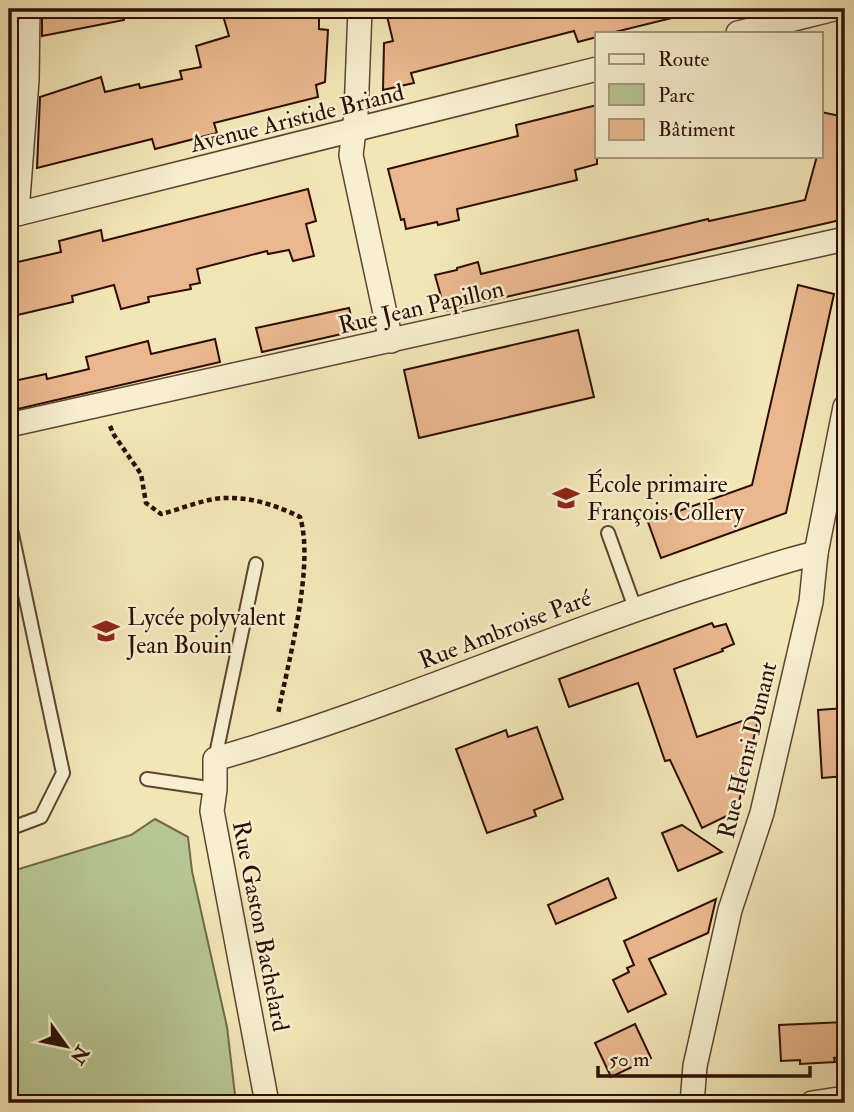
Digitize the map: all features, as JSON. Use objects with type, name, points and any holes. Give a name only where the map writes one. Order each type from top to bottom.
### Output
[{"type":"street","points":[[14,214],[18,199],[18,80],[28,9]]},
{"type":"street","points":[[360,9],[351,155],[391,341]]},
{"type":"street","points":[[742,32],[834,9]]},
{"type":"street","name":"Avenue Aristide Briand","points":[[14,214],[595,70]]},
{"type":"street","name":"Rue Jean Papillon","points":[[9,425],[845,239]]},
{"type":"street","name":"Rue Henri Dunant","points":[[692,1103],[695,1066],[730,910],[762,813],[811,602],[816,553],[836,505],[845,407]]},
{"type":"street","name":"Rue Ambroise Paré","points":[[215,759],[348,716],[635,608],[816,553]]},
{"type":"street","name":"Rue Gaston Bachelard","points":[[215,759],[212,811],[267,1103]]},
{"type":"street","points":[[812,1103],[845,1098]]},
{"type":"lane","points":[[9,520],[63,773],[41,817],[9,829]]},
{"type":"lane","points":[[608,533],[635,608]]},
{"type":"lane","points":[[215,759],[256,564]]},
{"type":"lane","points":[[147,779],[215,789]]},
{"type":"path","points":[[96,405],[106,416],[114,435],[141,474],[146,503],[161,514],[224,498],[249,500],[282,508],[300,517],[305,534],[300,598],[273,742]]},
{"type":"green space","points":[[155,819],[188,837],[192,871],[227,1027],[236,1103],[9,1103],[9,872],[131,835]]},
{"type":"building","points":[[42,9],[123,9],[124,20],[42,36]]},
{"type":"building","points":[[221,9],[319,9],[319,29],[328,30],[325,82],[316,85],[318,97],[214,123],[217,133],[155,149],[152,139],[37,168],[40,97],[101,77],[105,92],[139,84],[140,88],[182,79],[180,71],[201,67],[196,46],[229,36]]},
{"type":"building","points":[[396,9],[675,9],[676,17],[615,32],[595,32],[595,38],[578,42],[574,31],[411,73],[414,83],[383,90],[384,43],[393,41],[387,16],[397,14]]},
{"type":"building","points":[[595,105],[597,164],[575,170],[577,180],[457,209],[459,220],[406,229],[404,219],[401,220],[388,169],[518,136],[516,125]]},
{"type":"building","points":[[822,112],[845,117],[845,219],[445,311],[435,275],[478,262],[481,274],[708,219],[709,221],[805,200],[816,158],[822,158]]},
{"type":"building","points":[[308,189],[316,221],[306,224],[314,256],[293,261],[289,250],[268,254],[267,251],[197,269],[200,283],[190,285],[191,289],[148,297],[149,302],[121,309],[114,285],[72,296],[73,302],[9,317],[9,264],[61,252],[59,241],[101,230],[103,241]]},
{"type":"building","points":[[798,285],[834,294],[786,513],[661,558],[648,522],[752,485]]},
{"type":"building","points":[[349,308],[355,331],[262,352],[256,328]]},
{"type":"building","points":[[578,330],[594,397],[419,438],[404,370]]},
{"type":"building","points":[[215,339],[220,362],[9,411],[9,382],[46,374],[47,379],[89,369],[86,357],[148,341],[151,354]]},
{"type":"building","points":[[712,623],[714,627],[726,624],[734,644],[722,649],[723,651],[674,669],[697,737],[759,715],[737,811],[702,828],[670,760],[665,761],[638,683],[569,707],[559,679]]},
{"type":"building","points":[[845,708],[845,776],[822,778],[818,710]]},
{"type":"building","points":[[537,727],[563,799],[534,810],[536,816],[487,833],[456,749],[506,730],[508,737]]},
{"type":"building","points":[[682,825],[722,852],[678,871],[662,833]]},
{"type":"building","points":[[608,878],[616,898],[556,924],[548,905]]},
{"type":"building","points":[[716,899],[708,933],[649,959],[666,994],[628,1012],[613,980],[629,972],[627,968],[634,965],[624,941]]},
{"type":"building","points":[[845,1022],[845,1057],[834,1058],[835,1062],[800,1064],[800,1060],[781,1061],[779,1025]]},
{"type":"building","points":[[635,1024],[651,1058],[611,1077],[595,1043]]},
{"type":"place","name":"École primaire François Collery","points":[[566,498]]},
{"type":"place","name":"Lycée polyvalent Jean Bouin","points":[[106,631]]}]
